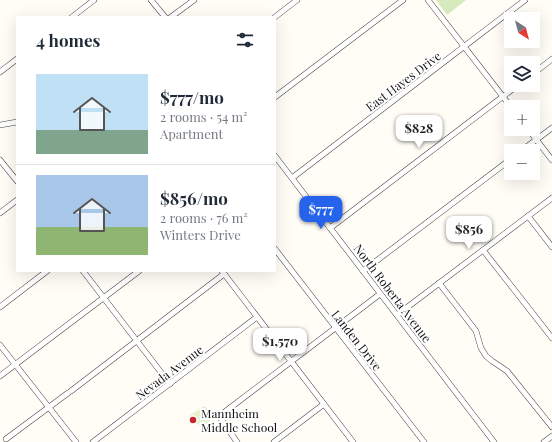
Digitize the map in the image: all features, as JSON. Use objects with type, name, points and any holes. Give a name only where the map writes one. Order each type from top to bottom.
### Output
[{"type":"street","points":[[73,16],[94,0]]},
{"type":"street","points":[[151,0],[164,16]]},
{"type":"street","points":[[172,16],[194,0]]},
{"type":"street","points":[[275,16],[297,0]]},
{"type":"street","points":[[276,96],[403,0]]},
{"type":"street","points":[[428,0],[506,100]]},
{"type":"street","name":"East Hayes Drive","points":[[292,178],[525,0]]},
{"type":"street","points":[[540,68],[552,59]]},
{"type":"street","points":[[0,72],[16,60]]},
{"type":"street","points":[[330,228],[508,92]]},
{"type":"street","points":[[0,126],[16,122]]},
{"type":"street","points":[[531,144],[552,128]]},
{"type":"street","points":[[533,136],[552,160]]},
{"type":"street","name":"North Roberta Avenue","points":[[276,157],[494,442]]},
{"type":"street","points":[[0,160],[16,181]]},
{"type":"street","points":[[363,271],[504,164]]},
{"type":"street","points":[[397,315],[552,198]]},
{"type":"street","points":[[0,213],[16,201]]},
{"type":"street","points":[[528,216],[552,247]]},
{"type":"street","name":"Landen Drive","points":[[276,250],[424,442]]},
{"type":"street","points":[[483,250],[552,338]]},
{"type":"street","points":[[0,307],[46,272]]},
{"type":"street","points":[[84,272],[170,384]]},
{"type":"street","points":[[0,376],[137,272]]},
{"type":"street","points":[[6,439],[137,341],[223,272],[353,442]]},
{"type":"street","points":[[439,283],[476,331],[481,348],[486,356],[507,371],[552,427]]},
{"type":"street","points":[[237,442],[221,419],[222,414],[380,294]]},
{"type":"street","name":"Nevada Avenue","points":[[94,442],[257,317]]},
{"type":"street","points":[[0,345],[76,442]]},
{"type":"street","points":[[274,442],[324,404]]},
{"type":"street","points":[[544,442],[552,436]]},
{"type":"green space","points":[[436,0],[466,0],[447,15]]},
{"type":"green space","points":[[204,406],[206,407],[211,419],[208,424],[199,425],[189,416]]},
{"type":"place","name":"Mannheim Middle School","points":[[193,420]]}]
